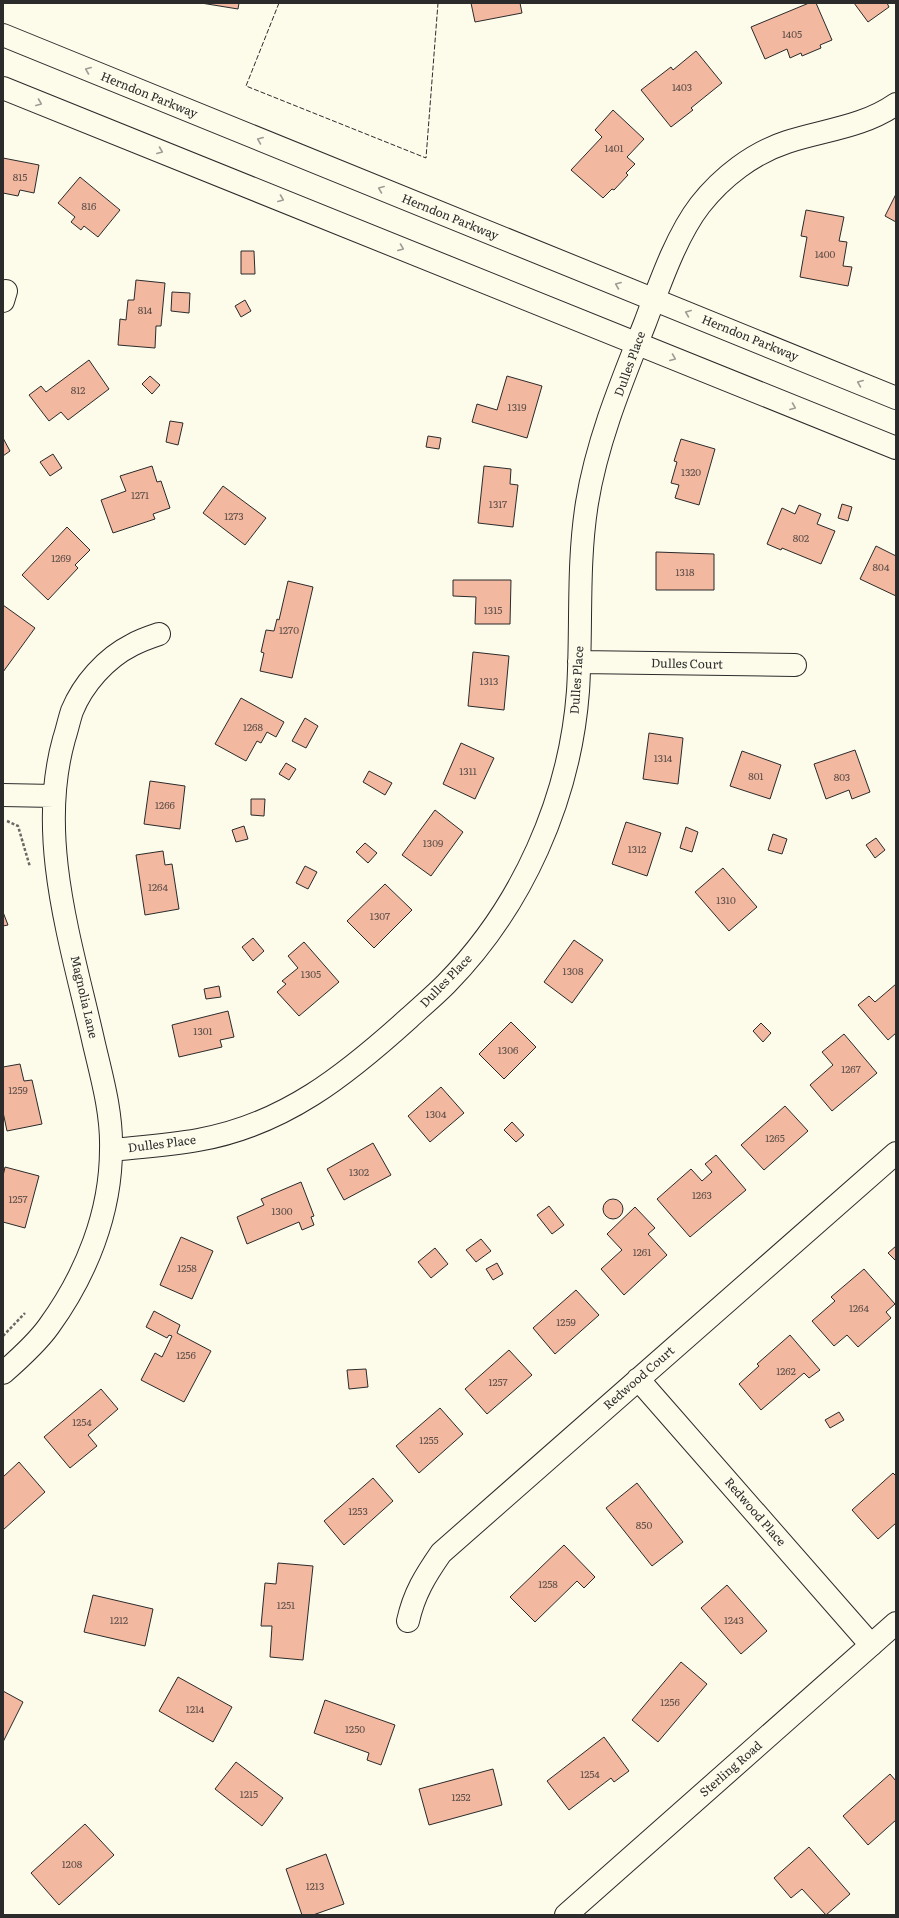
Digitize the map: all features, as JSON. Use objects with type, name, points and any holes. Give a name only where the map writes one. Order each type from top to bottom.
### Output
[{"type":"street","name":"Herndon Parkway","points":[[3,35],[896,398]]},
{"type":"street","points":[[3,88],[896,448]]},
{"type":"street","name":"Dulles Place","points":[[112,1150],[198,1140],[240,1130],[280,1113],[328,1086],[371,1052],[447,983],[484,940],[513,896],[539,846],[558,796],[571,743],[578,694],[582,552],[587,501],[600,444],[637,343],[681,238],[698,207],[723,180],[753,157],[784,143],[853,125],[885,111],[896,104]]},
{"type":"street","name":"Magnolia Lane","points":[[3,1373],[48,1328],[74,1288],[94,1244],[104,1207],[112,1150],[108,1104],[66,918],[54,846],[54,796],[61,752],[72,711],[87,684],[106,662],[131,645],[159,634]]},
{"type":"street","name":"Dulles Court","points":[[579,662],[795,665]]},
{"type":"street","points":[[3,795],[54,796]]},
{"type":"street","name":"Redwood Court","points":[[408,1621],[411,1608],[422,1580],[441,1553],[896,1153]]},
{"type":"street","name":"Redwood Place","points":[[638,1379],[871,1645]]},
{"type":"street","name":"Sterling Road","points":[[566,1915],[896,1623]]},
{"type":"path","points":[[3,821],[18,826],[27,851],[31,872]]},
{"type":"path","points":[[3,1336],[29,1310]]},
{"type":"building","points":[[201,3],[239,3],[238,9]]},
{"type":"building","points":[[471,3],[520,3],[522,13],[475,22]]},
{"type":"building","points":[[809,3],[816,3],[832,40],[820,45],[821,48],[802,56],[801,53],[790,58],[787,49],[765,59],[751,27]]},
{"type":"building","points":[[854,3],[887,3],[889,7],[868,22]]},
{"type":"building","points":[[696,51],[722,83],[691,108],[693,110],[671,127],[641,90],[671,67],[673,70]]},
{"type":"building","points":[[613,110],[644,139],[627,157],[635,164],[626,173],[628,175],[614,190],[612,189],[603,198],[571,170],[602,137],[595,130]]},
{"type":"building","points":[[3,158],[39,165],[34,193],[20,190],[18,196],[3,193]]},
{"type":"building","points":[[80,177],[120,210],[98,237],[84,226],[81,230],[71,222],[75,217],[58,203]]},
{"type":"building","points":[[896,194],[896,222],[885,216]]},
{"type":"building","points":[[806,210],[844,217],[839,241],[847,242],[843,266],[852,267],[848,286],[800,277],[807,237],[801,236]]},
{"type":"building","points":[[241,251],[254,251],[255,274],[241,274]]},
{"type":"building","points":[[136,280],[165,283],[161,326],[156,326],[155,348],[118,345],[120,319],[126,320],[128,300],[134,300]]},
{"type":"building","points":[[172,292],[190,293],[189,313],[171,311]]},
{"type":"building","points":[[245,300],[251,311],[241,317],[235,306]]},
{"type":"building","points":[[89,360],[109,389],[68,420],[61,412],[49,421],[29,395],[41,386],[46,392]]},
{"type":"building","points":[[150,376],[160,385],[152,394],[142,384]]},
{"type":"building","points":[[507,376],[542,386],[527,438],[472,422],[477,404],[497,410]]},
{"type":"building","points":[[170,421],[183,423],[178,445],[166,442]]},
{"type":"building","points":[[428,436],[441,438],[439,449],[426,447]]},
{"type":"building","points":[[3,438],[10,451],[3,456]]},
{"type":"building","points":[[681,439],[715,449],[699,505],[675,498],[679,485],[671,483],[677,462],[674,461]]},
{"type":"building","points":[[53,454],[62,468],[50,476],[40,462]]},
{"type":"building","points":[[152,466],[157,482],[161,481],[170,508],[153,514],[155,519],[113,533],[101,500],[126,491],[120,476]]},
{"type":"building","points":[[484,466],[511,469],[510,484],[518,485],[513,527],[478,523]]},
{"type":"building","points":[[223,486],[266,518],[245,545],[203,513]]},
{"type":"building","points":[[842,504],[852,507],[848,521],[838,518]]},
{"type":"building","points":[[799,505],[821,514],[817,524],[835,531],[821,564],[782,548],[781,550],[767,544],[782,508],[795,514]]},
{"type":"building","points":[[67,527],[90,550],[75,565],[78,568],[48,600],[22,575]]},
{"type":"building","points":[[876,546],[896,556],[896,596],[860,579]]},
{"type":"building","points":[[656,552],[714,554],[714,590],[656,590]]},
{"type":"building","points":[[453,580],[511,580],[510,624],[475,624],[476,597],[453,596]]},
{"type":"building","points":[[288,581],[313,587],[292,678],[260,671],[264,653],[261,652],[266,630],[274,631],[277,619],[279,620]]},
{"type":"building","points":[[3,605],[35,628],[3,672]]},
{"type":"building","points":[[473,652],[509,656],[504,710],[468,706]]},
{"type":"building","points":[[241,698],[284,722],[276,737],[267,732],[261,743],[257,741],[246,761],[215,744]]},
{"type":"building","points":[[305,718],[318,726],[306,748],[292,741]]},
{"type":"building","points":[[649,733],[683,738],[678,784],[643,779]]},
{"type":"building","points":[[461,743],[494,758],[475,799],[443,784]]},
{"type":"building","points":[[855,750],[870,792],[852,799],[849,790],[826,799],[814,764]]},
{"type":"building","points":[[742,751],[781,765],[770,799],[730,786]]},
{"type":"building","points":[[286,763],[296,769],[289,780],[279,774]]},
{"type":"building","points":[[369,771],[392,783],[385,795],[363,782]]},
{"type":"building","points":[[150,781],[185,786],[180,829],[144,824]]},
{"type":"building","points":[[251,799],[265,799],[264,816],[251,815]]},
{"type":"building","points":[[435,810],[463,832],[431,876],[402,855]]},
{"type":"building","points":[[626,822],[661,833],[647,876],[612,864]]},
{"type":"building","points":[[244,826],[248,839],[236,842],[232,830]]},
{"type":"building","points":[[686,827],[698,832],[692,852],[680,848]]},
{"type":"building","points":[[773,834],[787,839],[782,854],[768,850]]},
{"type":"building","points":[[876,838],[885,850],[875,858],[866,845]]},
{"type":"building","points":[[365,843],[377,853],[368,863],[356,852]]},
{"type":"building","points":[[163,851],[165,865],[172,864],[179,909],[145,915],[136,855]]},
{"type":"building","points":[[305,866],[317,872],[308,889],[296,883]]},
{"type":"building","points":[[723,868],[757,907],[729,931],[695,892]]},
{"type":"building","points":[[385,884],[412,910],[374,948],[347,921]]},
{"type":"building","points":[[3,912],[8,925],[3,926]]},
{"type":"building","points":[[253,938],[264,951],[253,961],[242,947]]},
{"type":"building","points":[[574,940],[603,960],[572,1003],[544,982]]},
{"type":"building","points":[[304,942],[339,982],[299,1016],[277,992],[286,984],[282,981],[298,968],[288,956]]},
{"type":"building","points":[[896,984],[896,1033],[888,1040],[858,1005],[869,996],[875,1002]]},
{"type":"building","points":[[219,986],[221,997],[206,999],[204,989]]},
{"type":"building","points":[[228,1011],[234,1037],[220,1040],[222,1047],[179,1057],[172,1025]]},
{"type":"building","points":[[511,1022],[536,1047],[504,1079],[479,1054]]},
{"type":"building","points":[[761,1023],[771,1033],[763,1042],[753,1031]]},
{"type":"building","points":[[844,1034],[877,1073],[832,1111],[810,1085],[833,1065],[822,1052]]},
{"type":"building","points":[[20,1064],[24,1081],[32,1080],[42,1124],[7,1131],[3,1112],[3,1067]]},
{"type":"building","points":[[441,1087],[464,1113],[430,1142],[408,1116]]},
{"type":"building","points":[[785,1106],[808,1131],[764,1170],[741,1145]]},
{"type":"building","points":[[512,1122],[524,1135],[516,1142],[504,1130]]},
{"type":"building","points":[[373,1143],[391,1175],[344,1200],[327,1169]]},
{"type":"building","points":[[716,1155],[746,1190],[690,1237],[657,1199],[691,1169],[702,1181],[712,1172],[705,1164]]},
{"type":"building","points":[[5,1167],[39,1176],[25,1228],[3,1222],[3,1176]]},
{"type":"building","points":[[301,1182],[314,1216],[311,1217],[314,1225],[302,1230],[299,1222],[247,1244],[237,1217],[264,1205],[261,1199]]},
{"type":"building","points":[[613,1199],[620,1202],[623,1209],[620,1216],[613,1219],[606,1216],[603,1209],[606,1202]]},
{"type":"building","points":[[549,1206],[564,1225],[552,1234],[537,1215]]},
{"type":"building","points":[[635,1207],[655,1228],[648,1234],[667,1255],[624,1295],[601,1269],[622,1250],[607,1234]]},
{"type":"building","points":[[181,1237],[213,1251],[192,1299],[160,1285]]},
{"type":"building","points":[[481,1239],[491,1251],[476,1262],[466,1250]]},
{"type":"building","points":[[896,1246],[896,1261],[888,1253]]},
{"type":"building","points":[[435,1248],[448,1264],[431,1278],[418,1262]]},
{"type":"building","points":[[497,1263],[503,1274],[493,1280],[486,1269]]},
{"type":"building","points":[[864,1269],[895,1304],[886,1312],[891,1318],[858,1347],[847,1335],[834,1346],[812,1321],[835,1301],[831,1297]]},
{"type":"building","points":[[576,1290],[599,1315],[555,1354],[533,1328]]},
{"type":"building","points":[[154,1311],[180,1325],[177,1333],[211,1351],[184,1402],[141,1380],[155,1353],[162,1357],[172,1336],[169,1335],[167,1338],[146,1327]]},
{"type":"building","points":[[790,1335],[820,1370],[809,1378],[804,1373],[761,1410],[739,1384],[759,1366],[757,1364]]},
{"type":"building","points":[[509,1350],[532,1375],[487,1414],[465,1389]]},
{"type":"building","points":[[366,1369],[368,1387],[349,1389],[347,1370]]},
{"type":"building","points":[[101,1389],[118,1409],[88,1435],[97,1446],[70,1468],[44,1437]]},
{"type":"building","points":[[440,1408],[463,1434],[419,1473],[396,1446]]},
{"type":"building","points":[[839,1412],[844,1420],[830,1428],[825,1420]]},
{"type":"building","points":[[19,1462],[45,1492],[3,1530],[3,1477]]},
{"type":"building","points":[[893,1473],[896,1476],[896,1523],[878,1539],[852,1510]]},
{"type":"building","points":[[373,1478],[393,1501],[344,1545],[324,1521]]},
{"type":"building","points":[[637,1483],[683,1542],[652,1566],[606,1508]]},
{"type":"building","points":[[564,1545],[595,1577],[584,1588],[577,1581],[535,1622],[510,1597]]},
{"type":"building","points":[[278,1563],[313,1566],[303,1660],[270,1657],[272,1626],[261,1626],[265,1583],[276,1584]]},
{"type":"building","points":[[727,1585],[767,1631],[741,1654],[701,1608]]},
{"type":"building","points":[[93,1595],[153,1609],[145,1646],[84,1632]]},
{"type":"building","points":[[681,1662],[707,1684],[658,1742],[632,1720]]},
{"type":"building","points":[[178,1677],[232,1707],[213,1742],[159,1711]]},
{"type":"building","points":[[3,1691],[23,1702],[3,1742]]},
{"type":"building","points":[[325,1700],[395,1725],[381,1765],[367,1760],[369,1753],[314,1733]]},
{"type":"building","points":[[604,1737],[629,1771],[614,1782],[611,1778],[569,1810],[547,1781]]},
{"type":"building","points":[[236,1762],[283,1798],[262,1826],[215,1789]]},
{"type":"building","points":[[493,1769],[502,1805],[429,1825],[419,1789]]},
{"type":"building","points":[[890,1774],[896,1781],[896,1820],[868,1845],[843,1816]]},
{"type":"building","points":[[85,1824],[114,1855],[59,1905],[31,1873]]},
{"type":"building","points":[[809,1847],[850,1894],[826,1915],[802,1889],[791,1898],[774,1878]]},
{"type":"building","points":[[326,1854],[344,1904],[313,1915],[302,1915],[286,1869]]},
{"type":"fence","points":[[279,3],[246,86],[426,158],[438,3]]}]
